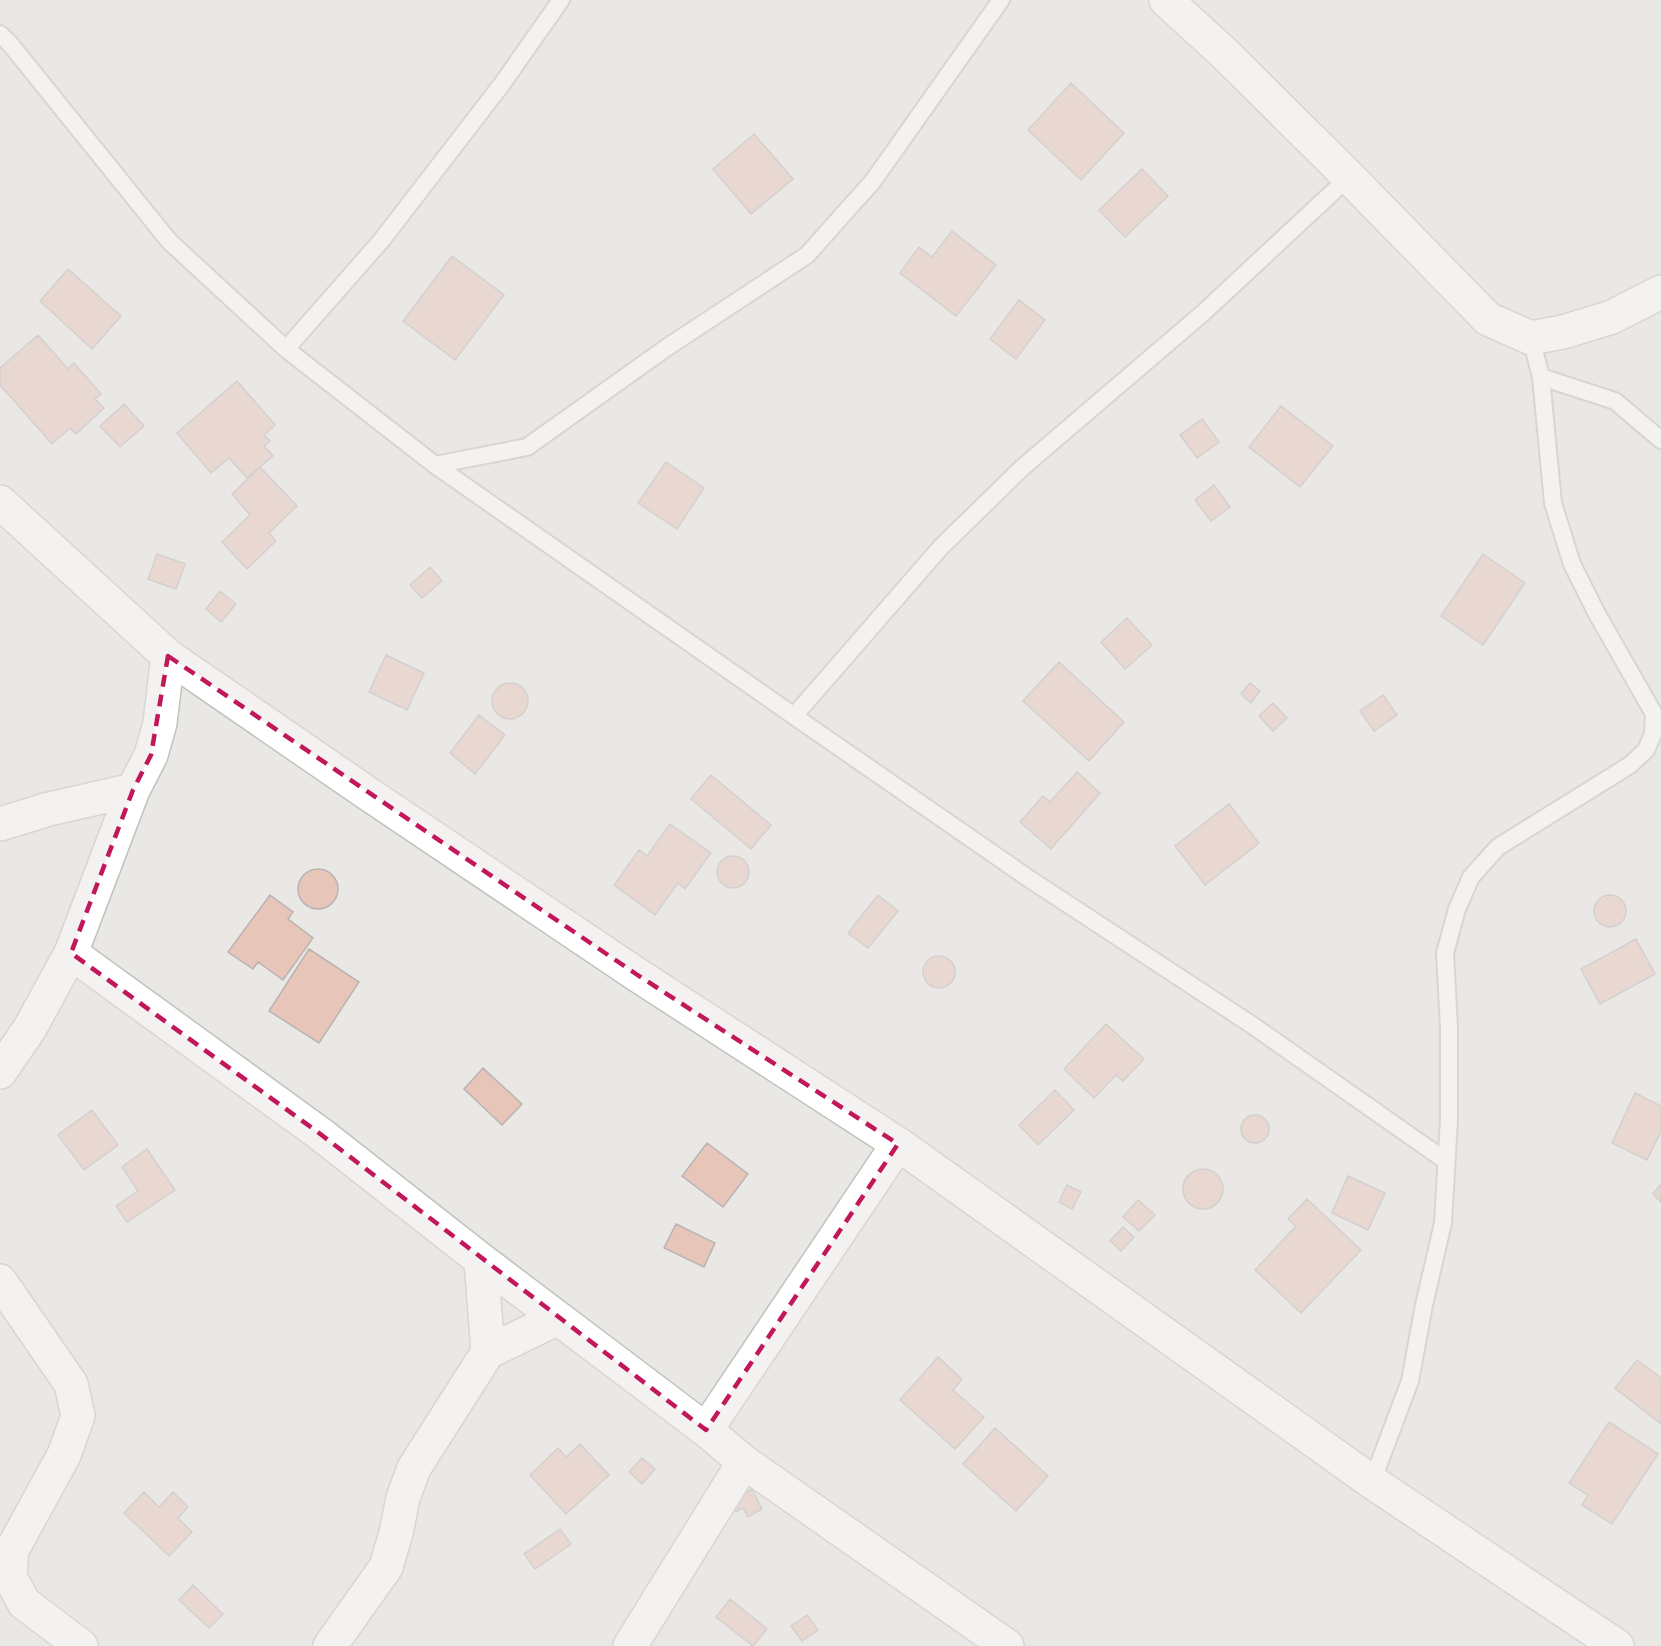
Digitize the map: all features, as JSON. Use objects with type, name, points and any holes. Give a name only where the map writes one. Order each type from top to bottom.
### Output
[{"type":"street","points":[[1166,0],[1225,54],[1349,177],[1488,320],[1531,338],[1563,332],[1612,317],[1661,292]]},
{"type":"street","points":[[0,502],[168,656],[636,974],[898,1144],[1372,1482],[1617,1646]]},
{"type":"street","points":[[2,1064],[30,1028],[71,953],[133,790],[151,755],[160,723],[168,656]]},
{"type":"street","points":[[0,824],[49,809],[133,790]]},
{"type":"street","points":[[71,953],[319,1133],[481,1260],[706,1430],[744,1462],[1007,1646]]},
{"type":"street","points":[[706,1430],[898,1144]]},
{"type":"street","points":[[481,1260],[488,1352]]},
{"type":"street","points":[[0,1281],[71,1384],[78,1416],[64,1455],[12,1550],[5,1582],[24,1603],[81,1646]]},
{"type":"street","points":[[0,1313],[45,1345]]},
{"type":"street","points":[[330,1646],[386,1567],[403,1498],[414,1468],[488,1352],[558,1318]]},
{"type":"street","points":[[630,1646],[744,1462]]},
{"type":"lane","points":[[286,349],[388,232],[502,84],[561,0]]},
{"type":"lane","points":[[435,465],[527,447],[666,348],[807,255],[873,181],[1001,0]]},
{"type":"lane","points":[[0,34],[169,241],[286,349],[435,465],[1029,878],[1252,1025],[1446,1161]]},
{"type":"lane","points":[[794,716],[941,547],[1023,466],[1203,313],[1349,177]]},
{"type":"lane","points":[[1372,1482],[1410,1381],[1424,1305],[1443,1223],[1449,1119],[1449,1027],[1445,953],[1457,909],[1471,877],[1498,847],[1630,765],[1646,750],[1653,734],[1654,714],[1597,614],[1572,564],[1553,503],[1541,377],[1531,338]]},
{"type":"lane","points":[[1541,377],[1615,401],[1661,440]]},
{"type":"highlighted area","points":[[168,656],[636,974],[898,1144],[706,1430],[319,1133],[71,953],[133,790],[151,755]]},
{"type":"building","points":[[1071,83],[1124,133],[1081,180],[1028,130]]},
{"type":"building","points":[[754,134],[793,179],[751,214],[713,169]]},
{"type":"building","points":[[1142,169],[1168,196],[1125,237],[1099,210]]},
{"type":"building","points":[[952,231],[996,265],[956,316],[900,273],[919,247],[932,257]]},
{"type":"building","points":[[452,256],[504,295],[455,360],[403,321]]},
{"type":"building","points":[[68,269],[121,316],[92,349],[40,301]]},
{"type":"building","points":[[1019,300],[1045,320],[1016,359],[990,339]]},
{"type":"building","points":[[38,335],[68,369],[74,363],[101,394],[95,399],[104,408],[76,434],[70,428],[52,444],[0,385],[0,368]]},
{"type":"building","points":[[237,381],[275,425],[264,435],[270,441],[264,446],[273,456],[247,478],[229,458],[211,473],[177,433]]},
{"type":"building","points":[[124,404],[144,426],[120,447],[100,426]]},
{"type":"building","points":[[1281,406],[1333,446],[1300,487],[1249,447]]},
{"type":"building","points":[[1202,419],[1219,442],[1197,458],[1180,435]]},
{"type":"building","points":[[666,462],[704,488],[677,529],[638,503]]},
{"type":"building","points":[[260,467],[297,506],[269,533],[276,541],[247,569],[222,542],[250,515],[232,494]]},
{"type":"building","points":[[1214,485],[1230,507],[1211,521],[1195,500]]},
{"type":"building","points":[[157,554],[185,564],[176,589],[148,579]]},
{"type":"building","points":[[1483,554],[1525,583],[1483,645],[1441,616]]},
{"type":"building","points":[[430,567],[442,581],[422,598],[410,585]]},
{"type":"building","points":[[220,591],[236,604],[221,622],[206,609]]},
{"type":"building","points":[[1127,618],[1152,645],[1125,669],[1101,642]]},
{"type":"building","points":[[386,655],[424,673],[407,710],[369,692]]},
{"type":"building","points":[[1059,662],[1124,722],[1089,761],[1023,701]]},
{"type":"building","points":[[510,683],[522,689],[528,701],[522,713],[510,719],[498,713],[492,701],[498,689]]},
{"type":"building","points":[[1250,683],[1260,691],[1251,703],[1241,694]]},
{"type":"building","points":[[1383,695],[1397,715],[1374,731],[1360,711]]},
{"type":"building","points":[[1273,703],[1287,718],[1273,731],[1259,716]]},
{"type":"building","points":[[479,715],[505,735],[475,774],[450,753]]},
{"type":"building","points":[[1077,772],[1100,793],[1051,849],[1020,822],[1043,796],[1050,802]]},
{"type":"building","points":[[711,775],[771,825],[751,849],[691,799]]},
{"type":"building","points":[[1229,804],[1259,843],[1205,885],[1175,846]]},
{"type":"building","points":[[670,824],[711,853],[685,889],[678,883],[655,915],[614,885],[639,850],[647,856]]},
{"type":"building","points":[[733,856],[744,861],[749,872],[744,883],[733,888],[722,883],[717,872],[722,861]]},
{"type":"building","points":[[318,869],[332,875],[338,889],[332,903],[318,909],[304,903],[298,889],[304,875]]},
{"type":"building","points":[[270,895],[293,912],[288,919],[313,938],[283,980],[258,962],[253,969],[228,952]]},
{"type":"building","points":[[878,895],[898,911],[868,948],[848,933]]},
{"type":"building","points":[[1610,895],[1621,900],[1626,911],[1621,922],[1610,927],[1599,922],[1594,911],[1599,900]]},
{"type":"building","points":[[1636,939],[1655,974],[1600,1004],[1581,969]]},
{"type":"building","points":[[309,949],[359,982],[319,1043],[269,1011]]},
{"type":"building","points":[[939,956],[950,961],[955,972],[950,983],[939,988],[928,983],[923,972],[928,961]]},
{"type":"building","points":[[1106,1024],[1144,1059],[1123,1081],[1116,1075],[1094,1098],[1064,1069]]},
{"type":"building","points":[[483,1068],[522,1104],[502,1125],[464,1089]]},
{"type":"building","points":[[1055,1090],[1074,1110],[1038,1145],[1019,1125]]},
{"type":"building","points":[[1635,1093],[1661,1106],[1661,1131],[1647,1160],[1612,1143]]},
{"type":"building","points":[[92,1110],[118,1145],[84,1170],[58,1135]]},
{"type":"building","points":[[1255,1115],[1265,1119],[1269,1129],[1265,1139],[1255,1143],[1245,1139],[1241,1129],[1245,1119]]},
{"type":"building","points":[[707,1143],[748,1174],[723,1207],[682,1176]]},
{"type":"building","points":[[147,1149],[175,1190],[127,1222],[116,1206],[138,1191],[122,1167]]},
{"type":"building","points":[[1203,1169],[1211,1170],[1217,1175],[1222,1181],[1222,1197],[1217,1203],[1211,1208],[1203,1209],[1195,1208],[1189,1203],[1184,1197],[1183,1189],[1184,1181],[1189,1175],[1195,1170]]},
{"type":"building","points":[[1348,1176],[1385,1193],[1368,1230],[1332,1213]]},
{"type":"building","points":[[1661,1184],[1661,1202],[1653,1194]]},
{"type":"building","points":[[1067,1185],[1081,1192],[1072,1209],[1059,1202]]},
{"type":"building","points":[[1307,1199],[1361,1250],[1301,1313],[1255,1270],[1296,1226],[1288,1219]]},
{"type":"building","points":[[1138,1200],[1155,1215],[1139,1231],[1123,1217]]},
{"type":"building","points":[[676,1224],[715,1243],[704,1267],[664,1248]]},
{"type":"building","points":[[1123,1227],[1134,1237],[1121,1251],[1110,1241]]},
{"type":"building","points":[[938,1357],[962,1379],[953,1390],[984,1417],[955,1449],[900,1400]]},
{"type":"building","points":[[1637,1360],[1661,1378],[1661,1424],[1615,1388]]},
{"type":"building","points":[[1609,1422],[1658,1454],[1612,1524],[1582,1505],[1588,1495],[1569,1483]]},
{"type":"building","points":[[995,1428],[1048,1476],[1016,1511],[963,1464]]},
{"type":"building","points":[[580,1444],[609,1475],[566,1514],[530,1475],[558,1448],[566,1457]]},
{"type":"building","points":[[642,1458],[655,1469],[642,1484],[629,1472]]},
{"type":"building","points":[[752,1489],[762,1509],[748,1517],[743,1508],[736,1512],[730,1501]]},
{"type":"building","points":[[144,1492],[159,1507],[173,1492],[188,1507],[178,1518],[192,1532],[169,1556],[124,1513]]},
{"type":"building","points":[[560,1529],[571,1544],[535,1569],[524,1554]]},
{"type":"building","points":[[193,1585],[223,1614],[209,1628],[179,1600]]},
{"type":"building","points":[[730,1599],[767,1629],[753,1646],[716,1617]]},
{"type":"building","points":[[807,1615],[818,1630],[802,1641],[791,1626]]}]
